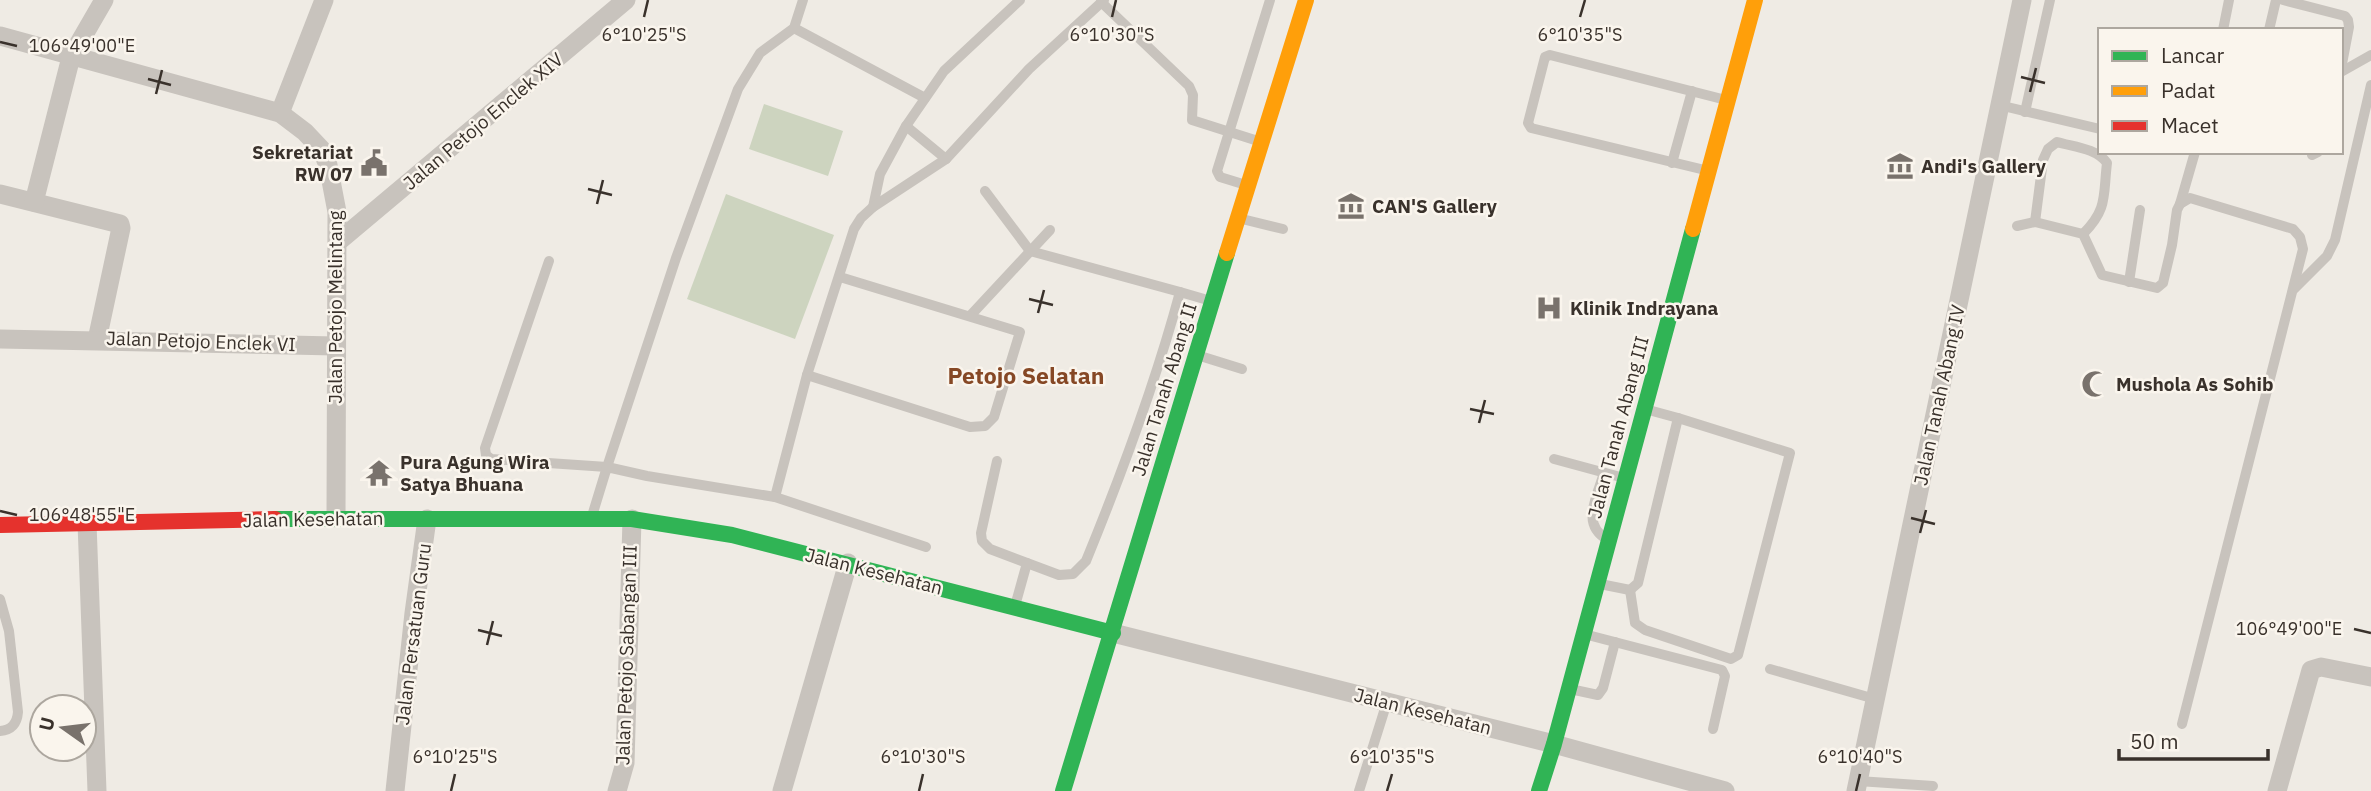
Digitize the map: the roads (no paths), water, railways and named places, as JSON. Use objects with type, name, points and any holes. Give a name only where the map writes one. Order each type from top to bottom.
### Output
[{"type":"street","points":[[0,194],[34,202],[71,57],[104,0]]},
{"type":"street","points":[[280,113],[322,0]]},
{"type":"street","name":"Jalan Petojo Enclek XIV","points":[[339,241],[626,0]]},
{"type":"street","name":"Jalan Tanah Abang II","points":[[1063,791],[1306,0]]},
{"type":"street","name":"Jalan Tanah Abang III","points":[[1539,791],[1755,0]]},
{"type":"street","name":"Jalan Tanah Abang IV","points":[[1857,786],[2022,0]]},
{"type":"street","name":"Jalan Petojo Melintang","points":[[0,36],[280,113],[305,132],[321,149],[328,165],[337,212],[339,241],[335,346],[336,518]]},
{"type":"street","name":"Jalan Petojo Enclek VI","points":[[34,202],[120,225],[97,340],[335,346]]},
{"type":"street","points":[[0,339],[97,340]]},
{"type":"street","name":"Jalan Kesehatan","points":[[0,524],[336,518],[632,519],[732,535],[848,563],[1554,744],[1726,791]]},
{"type":"street","name":"Jalan Persatuan Guru","points":[[396,791],[414,613],[427,519]]},
{"type":"street","name":"Jalan Petojo Sabangan III","points":[[617,791],[625,763],[632,519]]},
{"type":"street","points":[[87,523],[97,791]]},
{"type":"street","points":[[782,791],[848,563]]},
{"type":"street","points":[[2277,791],[2311,670],[2321,667],[2371,677]]},
{"type":"lane","points":[[592,517],[676,258],[738,89],[760,52],[794,28],[803,0]]},
{"type":"lane","points":[[873,207],[880,174],[925,97],[944,71],[1020,0]]},
{"type":"lane","points":[[1247,186],[1220,177],[1217,171],[1270,0]]},
{"type":"lane","points":[[2025,112],[2050,0]]},
{"type":"lane","points":[[2223,28],[2230,0]]},
{"type":"lane","points":[[2269,28],[2276,0]]},
{"type":"lane","points":[[2283,0],[2345,16],[2348,27],[2343,58]]},
{"type":"lane","points":[[775,497],[807,375],[854,229],[861,218],[873,207],[946,159],[1029,69],[1103,1],[1189,86],[1193,95],[1192,120],[1261,141]]},
{"type":"lane","points":[[794,28],[925,97]]},
{"type":"lane","points":[[1709,172],[1531,128],[1528,123],[1545,57],[1550,55],[1563,58],[1728,100]]},
{"type":"lane","points":[[2343,69],[2371,55]]},
{"type":"lane","points":[[2292,291],[2328,256],[2335,240],[2371,85]]},
{"type":"lane","points":[[1672,163],[1692,91]]},
{"type":"lane","points":[[1999,105],[2098,129]]},
{"type":"lane","points":[[906,126],[946,159]]},
{"type":"lane","points":[[2035,222],[2043,160],[2048,149],[2057,142],[2094,152],[2102,156],[2107,163],[2102,211],[2083,234]]},
{"type":"lane","points":[[2083,234],[2099,273],[2157,288],[2161,286],[2194,154]]},
{"type":"lane","points":[[985,191],[1030,251],[1213,302]]},
{"type":"lane","points":[[2180,204],[2190,198],[2293,229],[2300,237],[2303,249],[2182,724]]},
{"type":"lane","points":[[2129,282],[2140,210]]},
{"type":"lane","points":[[1238,218],[1283,229]]},
{"type":"lane","points":[[2017,226],[2035,222],[2083,234]]},
{"type":"lane","points":[[970,316],[1050,230]]},
{"type":"lane","points":[[549,261],[485,448],[486,455],[491,459],[607,467],[647,477],[775,497],[926,547]]},
{"type":"lane","points":[[807,375],[970,426],[985,426],[994,417],[1020,332],[840,277]]},
{"type":"lane","points":[[997,461],[981,533],[982,541],[990,549],[1059,575],[1073,574],[1086,561],[1128,461],[1180,292]]},
{"type":"lane","points":[[1197,355],[1242,369]]},
{"type":"lane","points":[[1630,590],[1635,623],[1645,631],[1731,659],[1738,655],[1790,453],[1645,408]]},
{"type":"lane","points":[[1597,583],[1630,590],[1639,583],[1678,418]]},
{"type":"lane","points":[[1554,459],[1626,479]]},
{"type":"lane","points":[[1604,473],[1592,513],[1592,526],[1609,540]]},
{"type":"lane","points":[[1014,607],[1027,563]]},
{"type":"lane","points":[[0,599],[18,718],[8,730],[0,730]]},
{"type":"lane","points":[[1584,634],[1722,670],[1725,676],[1713,729]]},
{"type":"lane","points":[[1569,688],[1598,695],[1603,688],[1615,642]]},
{"type":"lane","points":[[1770,669],[1875,699]]},
{"type":"lane","points":[[1359,791],[1387,702]]},
{"type":"lane","points":[[1857,786],[1933,786]]},
{"type":"place","name":"Sekretariat RW 07","points":[[374,163]]},
{"type":"place","name":"Andi's Gallery","points":[[1900,166]]},
{"type":"place","name":"CAN'S Gallery","points":[[1351,206]]},
{"type":"place","name":"Klinik Indrayana","points":[[1549,308]]},
{"type":"place","name":"Mushola As Sohib","points":[[2095,384]]},
{"type":"place","name":"Pura Agung Wira Satya Bhuana","points":[[379,473]]},
{"type":"district","name":"Petojo Selatan","points":[[1026,376]]}]
